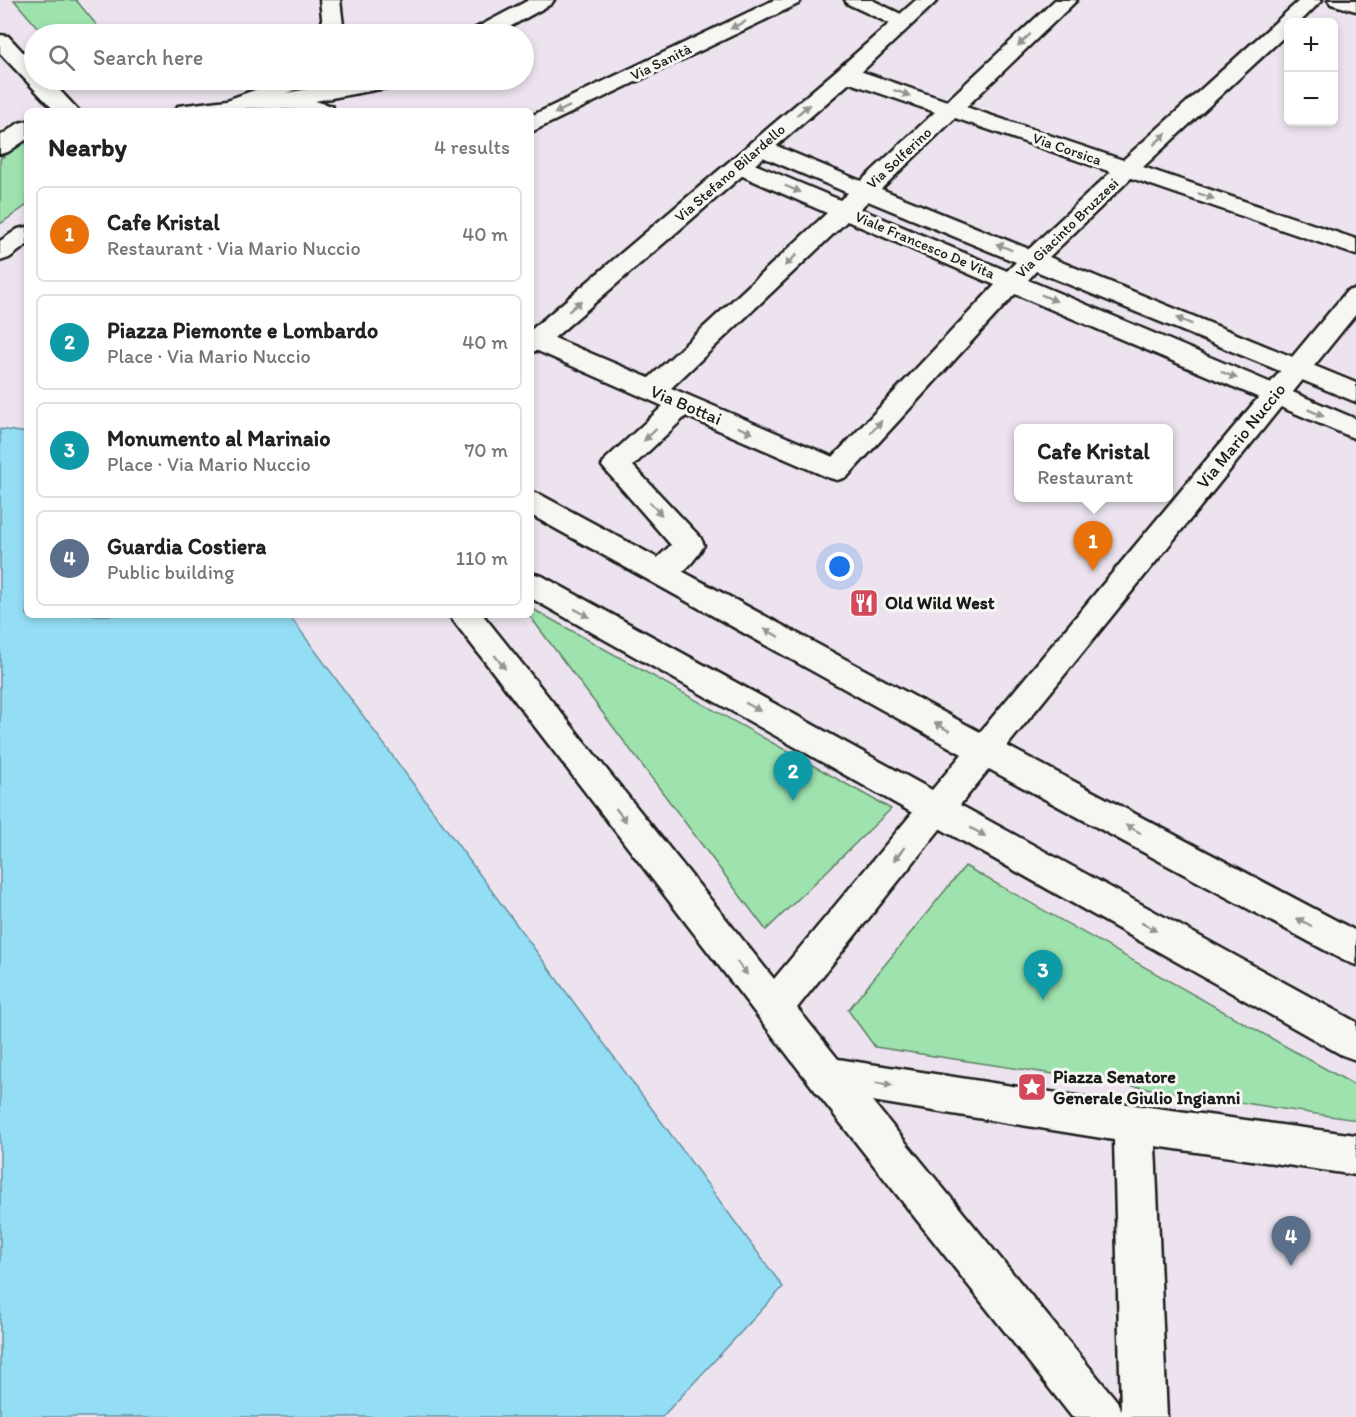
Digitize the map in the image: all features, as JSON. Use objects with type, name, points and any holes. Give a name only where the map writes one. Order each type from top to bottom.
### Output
[{"type":"street","points":[[330,0],[333,24]]},
{"type":"street","points":[[500,24],[544,0]]},
{"type":"street","name":"Via Sanità","points":[[534,124],[791,0]]},
{"type":"street","points":[[855,0],[902,22]]},
{"type":"street","name":"Via Stefano Bilardello","points":[[534,341],[846,74],[928,0]]},
{"type":"street","name":"Via Solferino","points":[[653,390],[1067,0]]},
{"type":"street","name":"Via Giacinto Bruzzesi","points":[[837,470],[1033,260],[1312,0]]},
{"type":"street","points":[[1338,0],[1356,6]]},
{"type":"street","points":[[0,41],[24,66]]},
{"type":"street","name":"Via Corsica","points":[[846,74],[1356,247]]},
{"type":"street","points":[[45,90],[59,108]]},
{"type":"street","points":[[220,108],[272,90]]},
{"type":"street","points":[[220,108],[278,101],[337,90]]},
{"type":"street","points":[[278,101],[316,108]]},
{"type":"street","points":[[0,147],[24,130]]},
{"type":"street","name":"Viale Francesco De Vita","points":[[759,147],[1356,393]]},
{"type":"street","name":"Viale Francesco De Vita","points":[[739,166],[1356,430]]},
{"type":"street","points":[[0,253],[24,236]]},
{"type":"street","name":"Via Mario Nuccio","points":[[774,1008],[1356,297]]},
{"type":"street","name":"Via Bottai","points":[[534,342],[653,390],[837,470]]},
{"type":"street","points":[[662,572],[689,545],[616,466],[683,404]]},
{"type":"street","points":[[534,504],[984,750],[1356,949]]},
{"type":"street","points":[[534,586],[1356,1042]]},
{"type":"street","points":[[467,618],[827,1075],[1101,1417]]},
{"type":"street","points":[[827,1075],[1134,1124],[1356,1155]]},
{"type":"street","points":[[1134,1124],[1144,1417]]},
{"type":"green space","points":[[14,0],[76,0],[96,24],[34,24]]},
{"type":"green space","points":[[24,143],[24,207],[0,224],[0,159]]},
{"type":"green space","points":[[534,610],[891,809],[766,930],[531,618],[534,618]]},
{"type":"green space","points":[[965,866],[1356,1086],[1356,1120],[875,1047],[848,1010]]},
{"type":"water","points":[[0,429],[24,433],[24,618],[291,618],[783,1287],[662,1417],[0,1417]]},
{"type":"place","name":"Cafe Kristal","points":[[1093,571]]},
{"type":"place","name":"Old Wild West","points":[[864,603]]},
{"type":"place","name":"Piazza Piemonte e Lombardo","points":[[793,801]]},
{"type":"place","name":"Monumento al Marinaio","points":[[1043,1000]]},
{"type":"place","name":"Piazza Senatore Generale Giulio Ingianni","points":[[1032,1087]]},
{"type":"place","name":"Guardia Costiera","points":[[1291,1266]]}]
